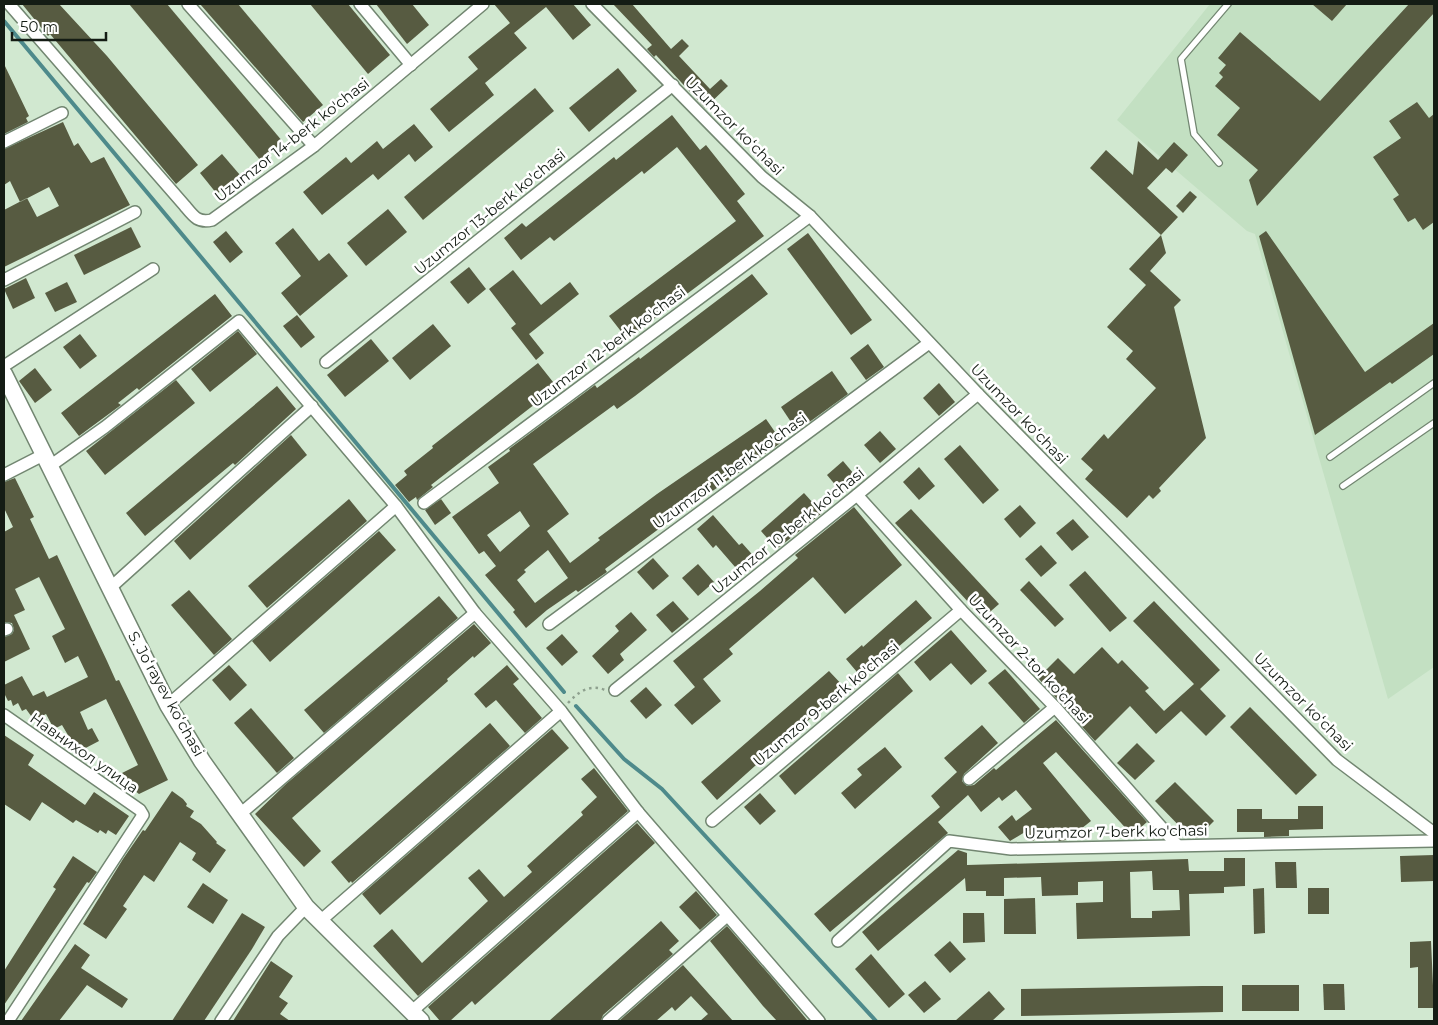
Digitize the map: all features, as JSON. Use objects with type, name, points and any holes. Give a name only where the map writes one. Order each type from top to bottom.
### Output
[{"type":"street","name":"Uzumzor 14-berk ko'chasi","points":[[8,4],[195,218],[203,222],[212,220],[314,146],[483,4]]},
{"type":"street","points":[[188,4],[314,146]]},
{"type":"street","points":[[360,4],[410,65]]},
{"type":"street","name":"Uzumzor koʻchasi","points":[[592,4],[762,177],[810,216],[978,394],[1337,760],[1434,833]]},
{"type":"street","name":"Uzumzor 13-berk ko'chasi","points":[[326,362],[673,85]]},
{"type":"street","points":[[4,142],[62,113]]},
{"type":"street","points":[[4,280],[135,212]]},
{"type":"street","name":"Uzumzor 12-berk ko'chasi","points":[[424,502],[810,216]]},
{"type":"street","points":[[4,366],[153,269]]},
{"type":"street","points":[[4,475],[48,460],[104,427],[239,321],[396,506],[475,614],[561,711],[638,812],[815,1017],[802,1021]]},
{"type":"street","name":"Uzumzor 11-berk ko'chasi","points":[[549,624],[930,343]]},
{"type":"street","name":"S. Joʻrayev koʻchasi","points":[[4,374],[168,705],[202,761],[306,907],[416,1017]]},
{"type":"street","name":"Uzumzor 10-berk ko'chasi","points":[[615,690],[857,495],[978,394]]},
{"type":"street","points":[[110,588],[312,406]]},
{"type":"street","name":"Uzumzor 2-tor ko'chasi","points":[[857,495],[961,610],[1055,708],[1177,845]]},
{"type":"street","points":[[168,705],[396,506]]},
{"type":"street","name":"Uzumzor 9-berk ko'chasi","points":[[712,820],[961,610]]},
{"type":"street","points":[[239,815],[475,614]]},
{"type":"street","points":[[969,779],[1055,708]]},
{"type":"street","points":[[319,922],[561,711]]},
{"type":"street","name":"Навнихол улица","points":[[4,716],[140,810],[143,817],[8,1021]]},
{"type":"street","points":[[416,1017],[638,812]]},
{"type":"street","name":"Uzumzor 7-berk ko'chasi","points":[[838,941],[949,841],[1011,849],[1434,841]]},
{"type":"street","points":[[221,1021],[278,936],[306,907]]},
{"type":"street","points":[[608,1021],[727,916]]},
{"type":"lane","points":[[1219,163],[1194,134],[1180,59],[1228,4]]},
{"type":"lane","points":[[1330,457],[1434,383]]},
{"type":"lane","points":[[1343,486],[1434,422]]},
{"type":"path","points":[[571,700],[584,689],[615,690]]},
{"type":"shaded area","points":[[1210,4],[1434,4],[1434,667],[1388,699],[1255,234],[1247,231],[1117,120]]},
{"type":"building","points":[[22,4],[59,4],[107,56],[198,165],[176,184],[50,34],[48,36]]},
{"type":"building","points":[[129,4],[167,4],[283,142],[261,161]]},
{"type":"building","points":[[200,4],[238,4],[323,105],[303,122]]},
{"type":"building","points":[[310,4],[348,4],[390,55],[368,74]]},
{"type":"building","points":[[376,4],[412,4],[429,25],[407,44]]},
{"type":"building","points":[[494,4],[573,4],[591,25],[573,40],[546,7],[514,33],[527,48],[485,83],[494,95],[449,132],[430,109],[478,69],[468,57],[510,23]]},
{"type":"building","points":[[613,4],[632,4],[671,49],[682,39],[689,46],[679,56],[710,89],[721,79],[728,86],[705,108],[656,55],[654,57],[647,49],[652,45]]},
{"type":"building","points":[[1312,4],[1347,4],[1332,21]]},
{"type":"building","points":[[1409,4],[1434,4],[1434,13],[1257,206],[1249,180],[1258,170],[1217,135],[1240,108],[1215,86],[1223,77],[1219,73],[1226,65],[1218,58],[1240,32],[1320,101]]},
{"type":"building","points":[[4,64],[29,116],[26,118],[28,122],[4,134]]},
{"type":"building","points":[[618,68],[637,91],[589,132],[569,108]]},
{"type":"building","points":[[535,88],[554,111],[423,220],[404,197]]},
{"type":"building","points":[[1417,102],[1429,118],[1434,114],[1434,222],[1423,230],[1415,218],[1408,222],[1393,199],[1399,195],[1373,157],[1401,138],[1389,121]]},
{"type":"building","points":[[672,115],[700,150],[706,145],[745,194],[737,201],[764,236],[627,339],[609,316],[736,221],[677,147],[644,174],[642,171],[554,241],[550,237],[521,260],[504,238],[522,223],[526,227],[614,157],[616,160]]},
{"type":"building","points":[[63,122],[74,146],[78,143],[91,163],[104,157],[130,205],[4,267],[4,210],[20,202],[10,181],[4,185],[4,149]],"holes":[[[49,187],[59,206],[37,217],[27,198]]]},
{"type":"building","points":[[414,124],[433,147],[415,162],[409,154],[378,180],[373,174],[322,215],[303,192],[346,157],[351,163],[377,141],[383,149]]},
{"type":"building","points":[[1138,141],[1158,160],[1174,142],[1188,155],[1172,173],[1166,168],[1147,188],[1178,217],[1161,235],[1090,168],[1106,150],[1133,175]]},
{"type":"building","points":[[222,154],[240,175],[217,194],[200,173]]},
{"type":"building","points":[[1190,191],[1197,197],[1183,213],[1176,206]]},
{"type":"building","points":[[388,209],[407,232],[366,266],[347,243]]},
{"type":"building","points":[[131,227],[141,247],[84,275],[74,255]]},
{"type":"building","points":[[293,228],[319,261],[329,253],[348,276],[300,316],[281,293],[301,276],[275,243]]},
{"type":"building","points":[[226,231],[243,252],[230,263],[213,242]]},
{"type":"building","points":[[1266,231],[1365,372],[1434,323],[1434,354],[1392,384],[1390,382],[1315,435],[1259,236]]},
{"type":"building","points":[[808,233],[872,320],[851,335],[787,249]]},
{"type":"building","points":[[1161,235],[1166,253],[1150,271],[1181,300],[1174,307],[1206,438],[1159,488],[1161,491],[1153,499],[1149,495],[1127,518],[1085,479],[1093,470],[1081,459],[1104,434],[1108,439],[1156,388],[1126,359],[1133,351],[1107,327],[1146,285],[1129,269]]},
{"type":"building","points":[[469,267],[486,289],[468,304],[450,282]]},
{"type":"building","points":[[513,270],[541,305],[570,282],[579,294],[529,334],[544,353],[536,360],[511,328],[516,324],[489,289]]},
{"type":"building","points":[[752,274],[768,294],[635,396],[617,409],[614,405],[533,464],[569,514],[547,531],[570,563],[600,540],[598,538],[657,494],[766,419],[782,442],[660,528],[605,569],[607,572],[547,610],[526,628],[513,612],[515,610],[485,575],[496,566],[484,551],[479,554],[452,517],[499,483],[488,467],[510,451],[509,449],[595,385],[597,388],[639,357],[640,359]],"holes":[[[520,511],[530,526],[500,552],[487,535]],[[548,550],[568,578],[535,603],[517,580],[526,572],[524,570]]]},
{"type":"building","points":[[26,278],[35,298],[13,309],[4,289]]},
{"type":"building","points":[[67,282],[77,302],[55,312],[45,293]]},
{"type":"building","points":[[215,294],[232,316],[139,390],[137,388],[118,403],[121,405],[79,436],[61,413]]},
{"type":"building","points":[[297,315],[315,337],[301,348],[283,326]]},
{"type":"building","points":[[433,324],[451,346],[410,380],[392,358]]},
{"type":"building","points":[[238,331],[257,354],[210,392],[191,369]]},
{"type":"building","points":[[80,334],[97,356],[80,369],[63,347]]},
{"type":"building","points":[[371,339],[389,361],[345,397],[327,375]]},
{"type":"building","points":[[868,344],[884,367],[866,380],[850,358]]},
{"type":"building","points":[[538,363],[557,387],[431,485],[433,487],[417,500],[416,497],[409,502],[395,485],[407,475],[404,471],[433,448],[432,446]]},
{"type":"building","points":[[35,368],[52,390],[35,403],[19,381]]},
{"type":"building","points":[[832,371],[848,394],[797,431],[781,407]]},
{"type":"building","points":[[176,380],[195,403],[105,475],[86,451]]},
{"type":"building","points":[[939,383],[955,402],[939,416],[923,398]]},
{"type":"building","points":[[277,386],[296,409],[235,465],[233,463],[145,536],[126,513]]},
{"type":"building","points":[[880,431],[896,449],[880,463],[864,445]]},
{"type":"building","points":[[291,435],[307,455],[190,560],[174,541]]},
{"type":"building","points":[[960,445],[999,490],[983,504],[944,459]]},
{"type":"building","points":[[843,461],[859,480],[843,494],[827,475]]},
{"type":"building","points":[[919,467],[935,486],[919,500],[903,482]]},
{"type":"building","points":[[15,478],[34,517],[30,519],[49,559],[57,555],[116,681],[119,680],[168,780],[139,794],[116,776],[138,765],[106,699],[80,712],[88,730],[92,728],[99,741],[78,752],[62,725],[54,729],[46,714],[34,720],[26,709],[22,711],[18,703],[13,706],[11,700],[8,701],[4,693],[4,685],[22,676],[33,696],[44,691],[47,697],[88,677],[78,656],[65,663],[52,636],[65,629],[39,577],[15,589],[25,610],[14,615],[30,649],[4,662],[4,637],[12,634],[14,630],[12,623],[4,622],[4,532],[13,527],[4,508],[4,482]]},
{"type":"building","points":[[804,493],[822,513],[777,549],[761,531]]},
{"type":"building","points":[[349,499],[367,521],[267,608],[248,586]]},
{"type":"building","points":[[441,499],[451,513],[435,525],[425,510]]},
{"type":"building","points":[[1020,505],[1036,523],[1020,538],[1004,519]]},
{"type":"building","points":[[854,507],[902,565],[845,614],[813,577],[729,649],[733,654],[703,679],[721,701],[692,725],[674,705],[695,687],[673,661],[760,591],[798,558],[795,555]]},
{"type":"building","points":[[911,509],[999,604],[983,618],[895,523]]},
{"type":"building","points":[[713,515],[739,545],[742,543],[758,561],[742,575],[716,545],[713,548],[697,529]]},
{"type":"building","points":[[1073,519],[1089,537],[1072,551],[1056,533]]},
{"type":"building","points":[[379,531],[396,550],[270,662],[252,641]]},
{"type":"building","points":[[1041,545],[1057,563],[1041,577],[1025,559]]},
{"type":"building","points":[[653,558],[669,576],[653,590],[637,572]]},
{"type":"building","points":[[698,564],[714,582],[698,596],[682,578]]},
{"type":"building","points":[[1085,571],[1127,618],[1110,632],[1069,585]]},
{"type":"building","points":[[1029,581],[1064,619],[1055,627],[1020,590]]},
{"type":"building","points":[[189,590],[232,639],[214,655],[171,605]]},
{"type":"building","points":[[439,596],[458,618],[324,733],[304,710]]},
{"type":"building","points":[[916,600],[932,618],[862,678],[846,659],[862,645],[863,647]]},
{"type":"building","points":[[673,601],[689,619],[672,633],[656,615]]},
{"type":"building","points":[[1154,601],[1220,670],[1200,689],[1226,716],[1206,736],[1181,711],[1156,734],[1130,706],[1095,741],[1038,678],[1058,658],[1074,674],[1102,647],[1118,664],[1122,660],[1149,688],[1145,691],[1164,711],[1194,684],[1133,621]]},
{"type":"building","points":[[631,612],[647,630],[620,654],[624,660],[608,674],[592,656],[619,631],[615,626]]},
{"type":"building","points":[[474,624],[491,643],[474,658],[473,656],[447,679],[448,681],[292,818],[321,851],[304,867],[255,814],[286,784]]},
{"type":"building","points":[[951,630],[987,671],[971,685],[951,663],[930,681],[914,662]]},
{"type":"building","points":[[562,634],[578,652],[562,666],[546,648]]},
{"type":"building","points":[[229,665],[247,685],[230,701],[212,680]]},
{"type":"building","points":[[507,665],[519,679],[513,684],[542,718],[525,733],[496,700],[486,708],[474,694]]},
{"type":"building","points":[[1005,669],[1040,709],[1024,723],[988,683]]},
{"type":"building","points":[[829,671],[846,689],[775,748],[717,800],[701,782]]},
{"type":"building","points":[[898,673],[913,691],[795,795],[779,776]]},
{"type":"building","points":[[646,687],[662,705],[646,719],[630,701]]},
{"type":"building","points":[[1250,707],[1317,775],[1296,795],[1230,727]]},
{"type":"building","points":[[251,708],[294,758],[277,773],[234,723]]},
{"type":"building","points":[[1056,720],[1147,822],[1132,835],[1056,752],[1043,763],[1091,821],[1067,840],[1059,841],[1049,828],[1033,841],[1025,832],[1010,841],[998,827],[1012,815],[1016,821],[1032,809],[1016,790],[1002,801],[999,797],[981,812],[968,795],[938,822],[948,833],[830,932],[814,914],[940,807],[931,796],[957,772],[944,758],[982,725],[998,743],[964,774],[962,781],[967,786],[974,785],[994,768],[996,770]]},
{"type":"building","points":[[490,723],[510,746],[352,883],[351,881],[349,883],[331,862]]},
{"type":"building","points":[[552,729],[569,748],[380,915],[362,894]]},
{"type":"building","points":[[4,735],[34,755],[28,765],[85,805],[94,792],[129,816],[116,835],[108,830],[106,834],[100,830],[98,833],[76,820],[73,823],[42,802],[30,821],[4,804]]},
{"type":"building","points":[[1137,743],[1155,761],[1135,780],[1117,763]]},
{"type":"building","points":[[885,747],[902,767],[855,809],[841,793],[862,775],[857,769]]},
{"type":"building","points":[[594,768],[628,811],[418,996],[373,946],[392,929],[422,963],[488,901],[468,878],[479,869],[504,897],[532,872],[527,866],[583,815],[581,812],[597,797],[581,779]]},
{"type":"building","points":[[1175,782],[1214,821],[1197,838],[1191,838],[1155,801]]},
{"type":"building","points":[[172,791],[183,799],[187,804],[186,806],[194,811],[190,817],[201,824],[216,843],[226,850],[210,873],[192,860],[196,853],[180,842],[154,882],[144,875],[123,906],[127,909],[106,939],[83,924],[123,859]]},
{"type":"building","points":[[760,793],[776,811],[760,825],[744,807]]},
{"type":"building","points":[[1298,806],[1323,806],[1323,829],[1289,830],[1289,836],[1264,837],[1264,832],[1237,832],[1237,809],[1262,809],[1262,819],[1298,819]]},
{"type":"building","points":[[637,823],[655,843],[475,1005],[472,1001],[450,1021],[440,1021],[428,1007]]},
{"type":"building","points":[[958,850],[967,853],[967,865],[1188,859],[1189,871],[1224,871],[1224,858],[1245,858],[1245,886],[1224,887],[1224,893],[1189,894],[1190,936],[1077,939],[1076,903],[1103,902],[1103,881],[1078,882],[1078,895],[1042,896],[1041,877],[1004,878],[1004,896],[986,896],[986,891],[966,891],[965,878],[878,951],[862,932]],"holes":[[[1152,871],[1153,890],[1179,890],[1180,910],[1152,911],[1152,918],[1131,918],[1130,872]]]},
{"type":"building","points":[[1434,855],[1434,881],[1401,882],[1400,856]]},
{"type":"building","points":[[73,856],[97,872],[89,883],[87,882],[4,1005],[4,971],[56,889],[53,887]]},
{"type":"building","points":[[1275,862],[1296,862],[1297,888],[1276,888]]},
{"type":"building","points":[[203,883],[228,900],[213,924],[187,907]]},
{"type":"building","points":[[1264,888],[1265,933],[1254,934],[1253,889]]},
{"type":"building","points":[[1308,888],[1329,888],[1329,914],[1308,914]]},
{"type":"building","points":[[696,891],[717,915],[700,930],[679,907]]},
{"type":"building","points":[[1035,898],[1036,934],[1004,934],[1004,899]]},
{"type":"building","points":[[242,913],[265,927],[252,949],[204,1021],[172,1021]]},
{"type":"building","points":[[963,913],[984,913],[985,942],[963,943]]},
{"type":"building","points":[[661,921],[679,941],[669,950],[673,954],[603,1015],[601,1021],[549,1021]]},
{"type":"building","points":[[727,926],[808,1021],[777,1021],[763,1006],[710,941]]},
{"type":"building","points":[[950,941],[966,959],[950,973],[934,955]]},
{"type":"building","points":[[1431,941],[1434,1008],[1418,1008],[1418,967],[1410,968],[1410,942]]},
{"type":"building","points":[[75,944],[90,955],[81,968],[128,999],[122,1008],[87,985],[59,1021],[21,1021]]},
{"type":"building","points":[[871,954],[905,994],[889,1008],[855,969]]},
{"type":"building","points":[[271,961],[293,976],[279,997],[288,1003],[280,1014],[290,1021],[233,1021]]},
{"type":"building","points":[[683,965],[733,1021],[700,1021],[708,1014],[691,996],[675,1011],[672,1007],[656,1021],[619,1021]]},
{"type":"building","points":[[925,981],[941,999],[924,1013],[908,995]]},
{"type":"building","points":[[1323,984],[1344,984],[1345,1010],[1324,1010]]},
{"type":"building","points":[[1242,985],[1299,985],[1299,1011],[1242,1011]]},
{"type":"building","points":[[1223,986],[1223,1012],[1021,1016],[1021,989]]},
{"type":"building","points":[[989,991],[1005,1009],[992,1021],[955,1021]]},
{"type":"waterway","points":[[4,21],[564,692]]},
{"type":"waterway","points":[[576,706],[624,759],[662,789],[876,1021]]}]
